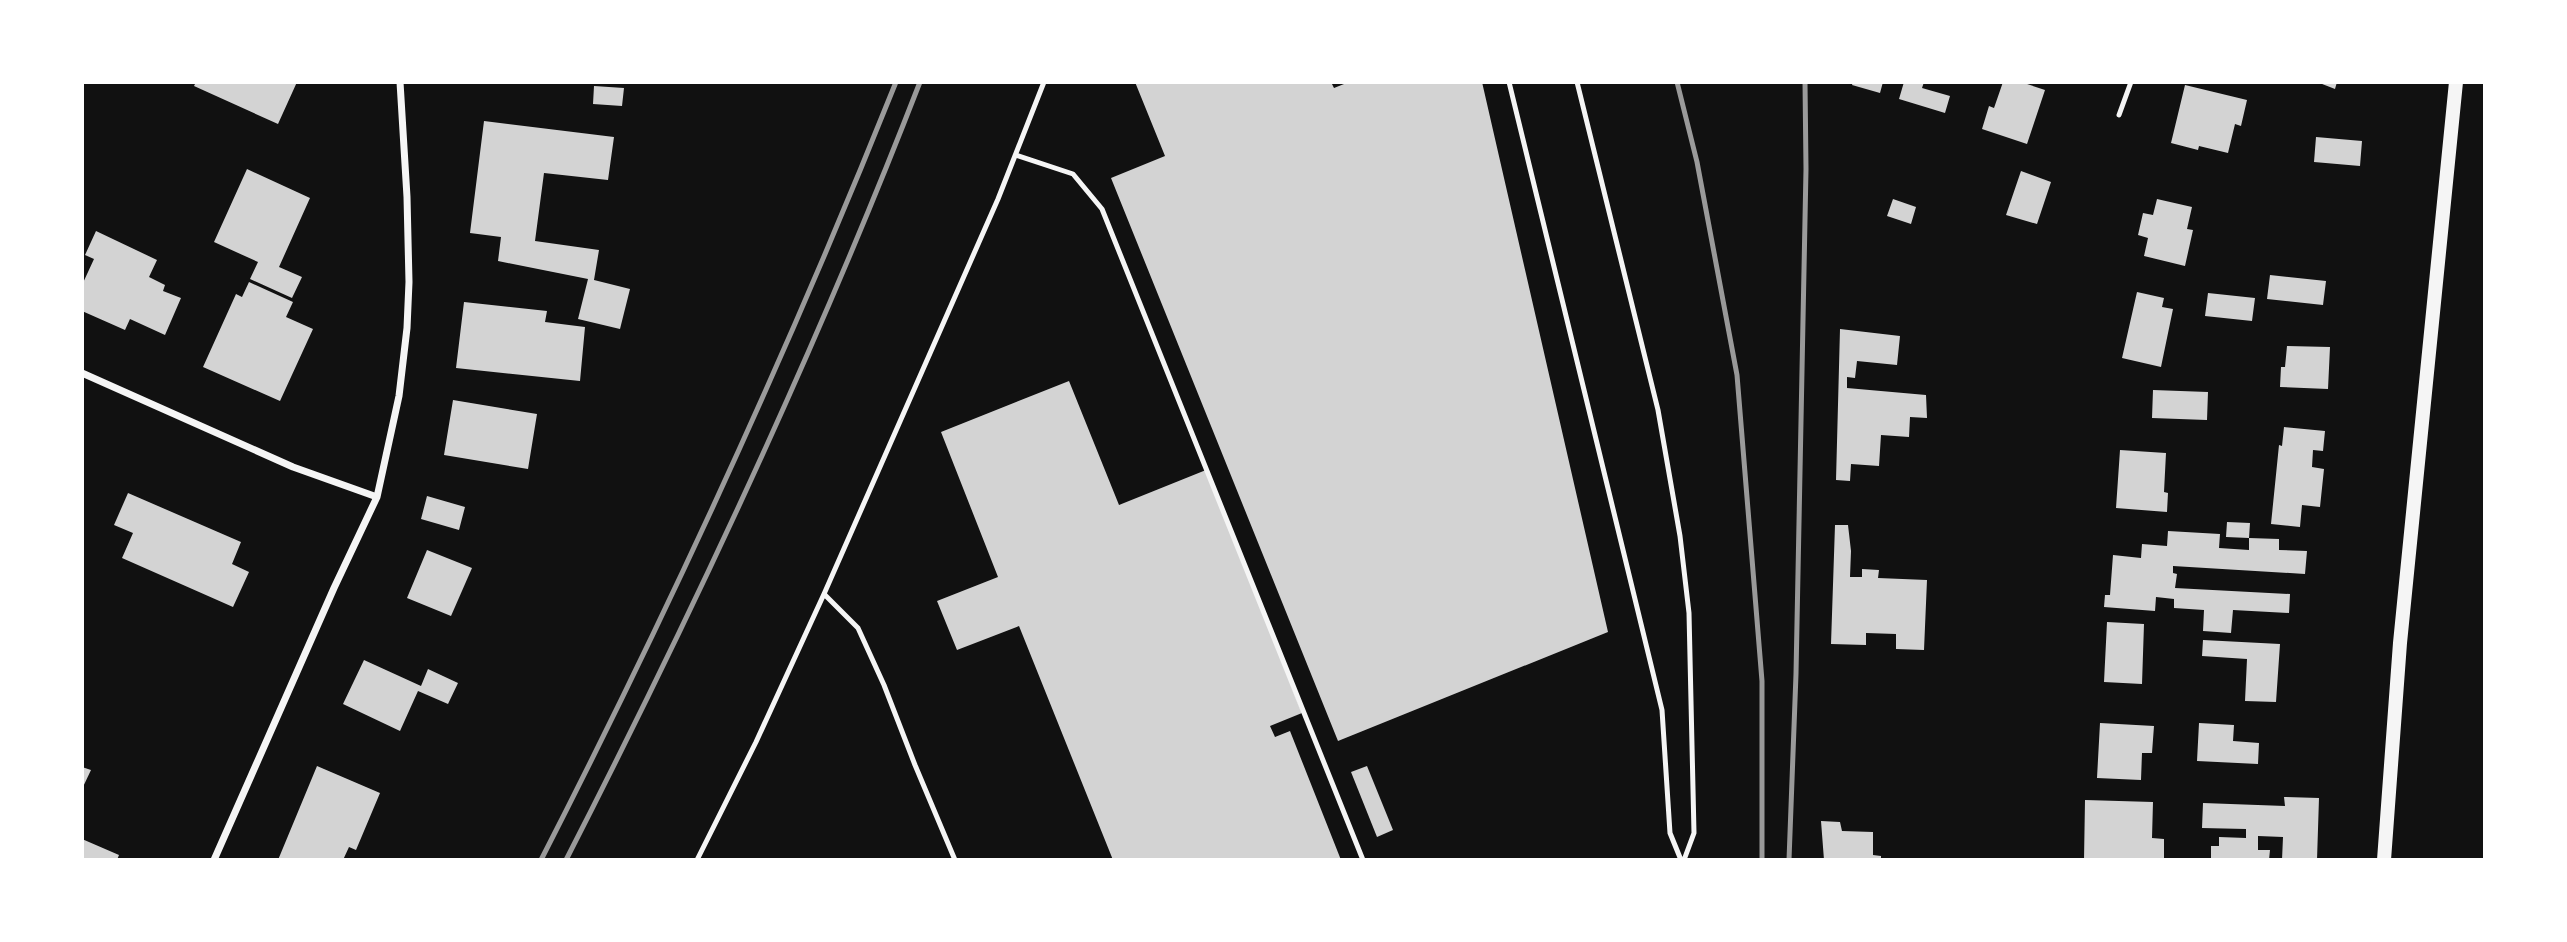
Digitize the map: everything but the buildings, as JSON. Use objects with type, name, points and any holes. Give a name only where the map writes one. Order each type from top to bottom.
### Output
[{"type":"main road","points":[[2384,860],[2400,643],[2456,82]]},
{"type":"street","points":[[214,860],[377,497],[399,396],[407,328],[408,233],[400,82]]},
{"type":"street","points":[[82,373],[293,467],[377,497]]},
{"type":"lane","points":[[697,860],[751,753],[824,594],[1016,155],[1044,82]]},
{"type":"lane","points":[[1509,82],[1662,710],[1670,833],[1682,860]]},
{"type":"lane","points":[[1577,82],[1658,410],[1680,536],[1689,613],[1694,833],[1682,860]]},
{"type":"lane","points":[[2119,114],[2131,82]]},
{"type":"lane","points":[[1016,155],[1073,174],[1102,209],[1363,860]]},
{"type":"lane","points":[[824,594],[858,628],[955,860]]},
{"type":"railway","points":[[541,860],[683,572],[814,280],[896,82]]},
{"type":"railway","points":[[566,860],[662,669],[753,475],[840,280],[920,82]]},
{"type":"railway","points":[[1677,82],[1697,162],[1737,375],[1762,681],[1762,860]]},
{"type":"railway","points":[[1789,860],[1796,674],[1806,169],[1805,82]]}]
